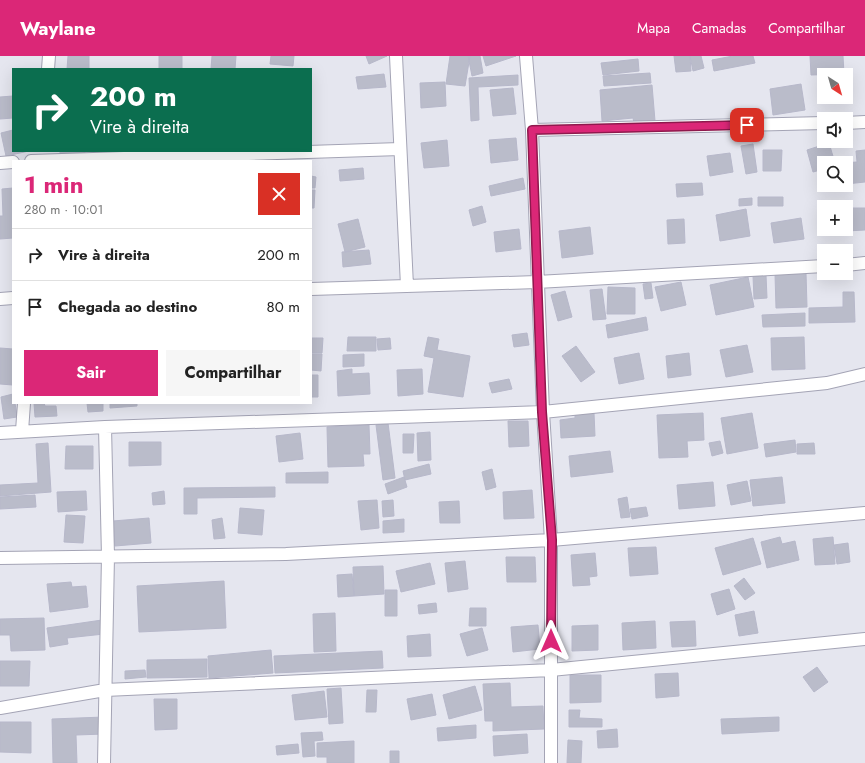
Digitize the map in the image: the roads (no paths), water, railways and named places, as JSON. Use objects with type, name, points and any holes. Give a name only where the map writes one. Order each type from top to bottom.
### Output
[{"type":"street","points":[[48,68],[49,56]]},
{"type":"street","points":[[396,56],[407,286]]},
{"type":"street","points":[[526,56],[532,130],[542,412],[552,540],[551,763]]},
{"type":"street","points":[[853,123],[865,122]]},
{"type":"street","points":[[532,130],[817,123]]},
{"type":"street","points":[[312,151],[400,149]]},
{"type":"street","points":[[39,158],[280,152]]},
{"type":"street","points":[[0,163],[12,162]]},
{"type":"street","points":[[853,264],[865,263]]},
{"type":"street","points":[[312,289],[537,282],[817,266]]},
{"type":"street","points":[[0,299],[12,298]]},
{"type":"street","points":[[0,433],[105,427],[542,412],[828,384],[865,374]]},
{"type":"street","points":[[22,431],[24,404]]},
{"type":"street","points":[[104,763],[108,556],[105,427]]},
{"type":"street","points":[[0,558],[286,554],[552,540],[865,513]]},
{"type":"street","points":[[0,708],[105,690],[551,670],[865,639]]}]
